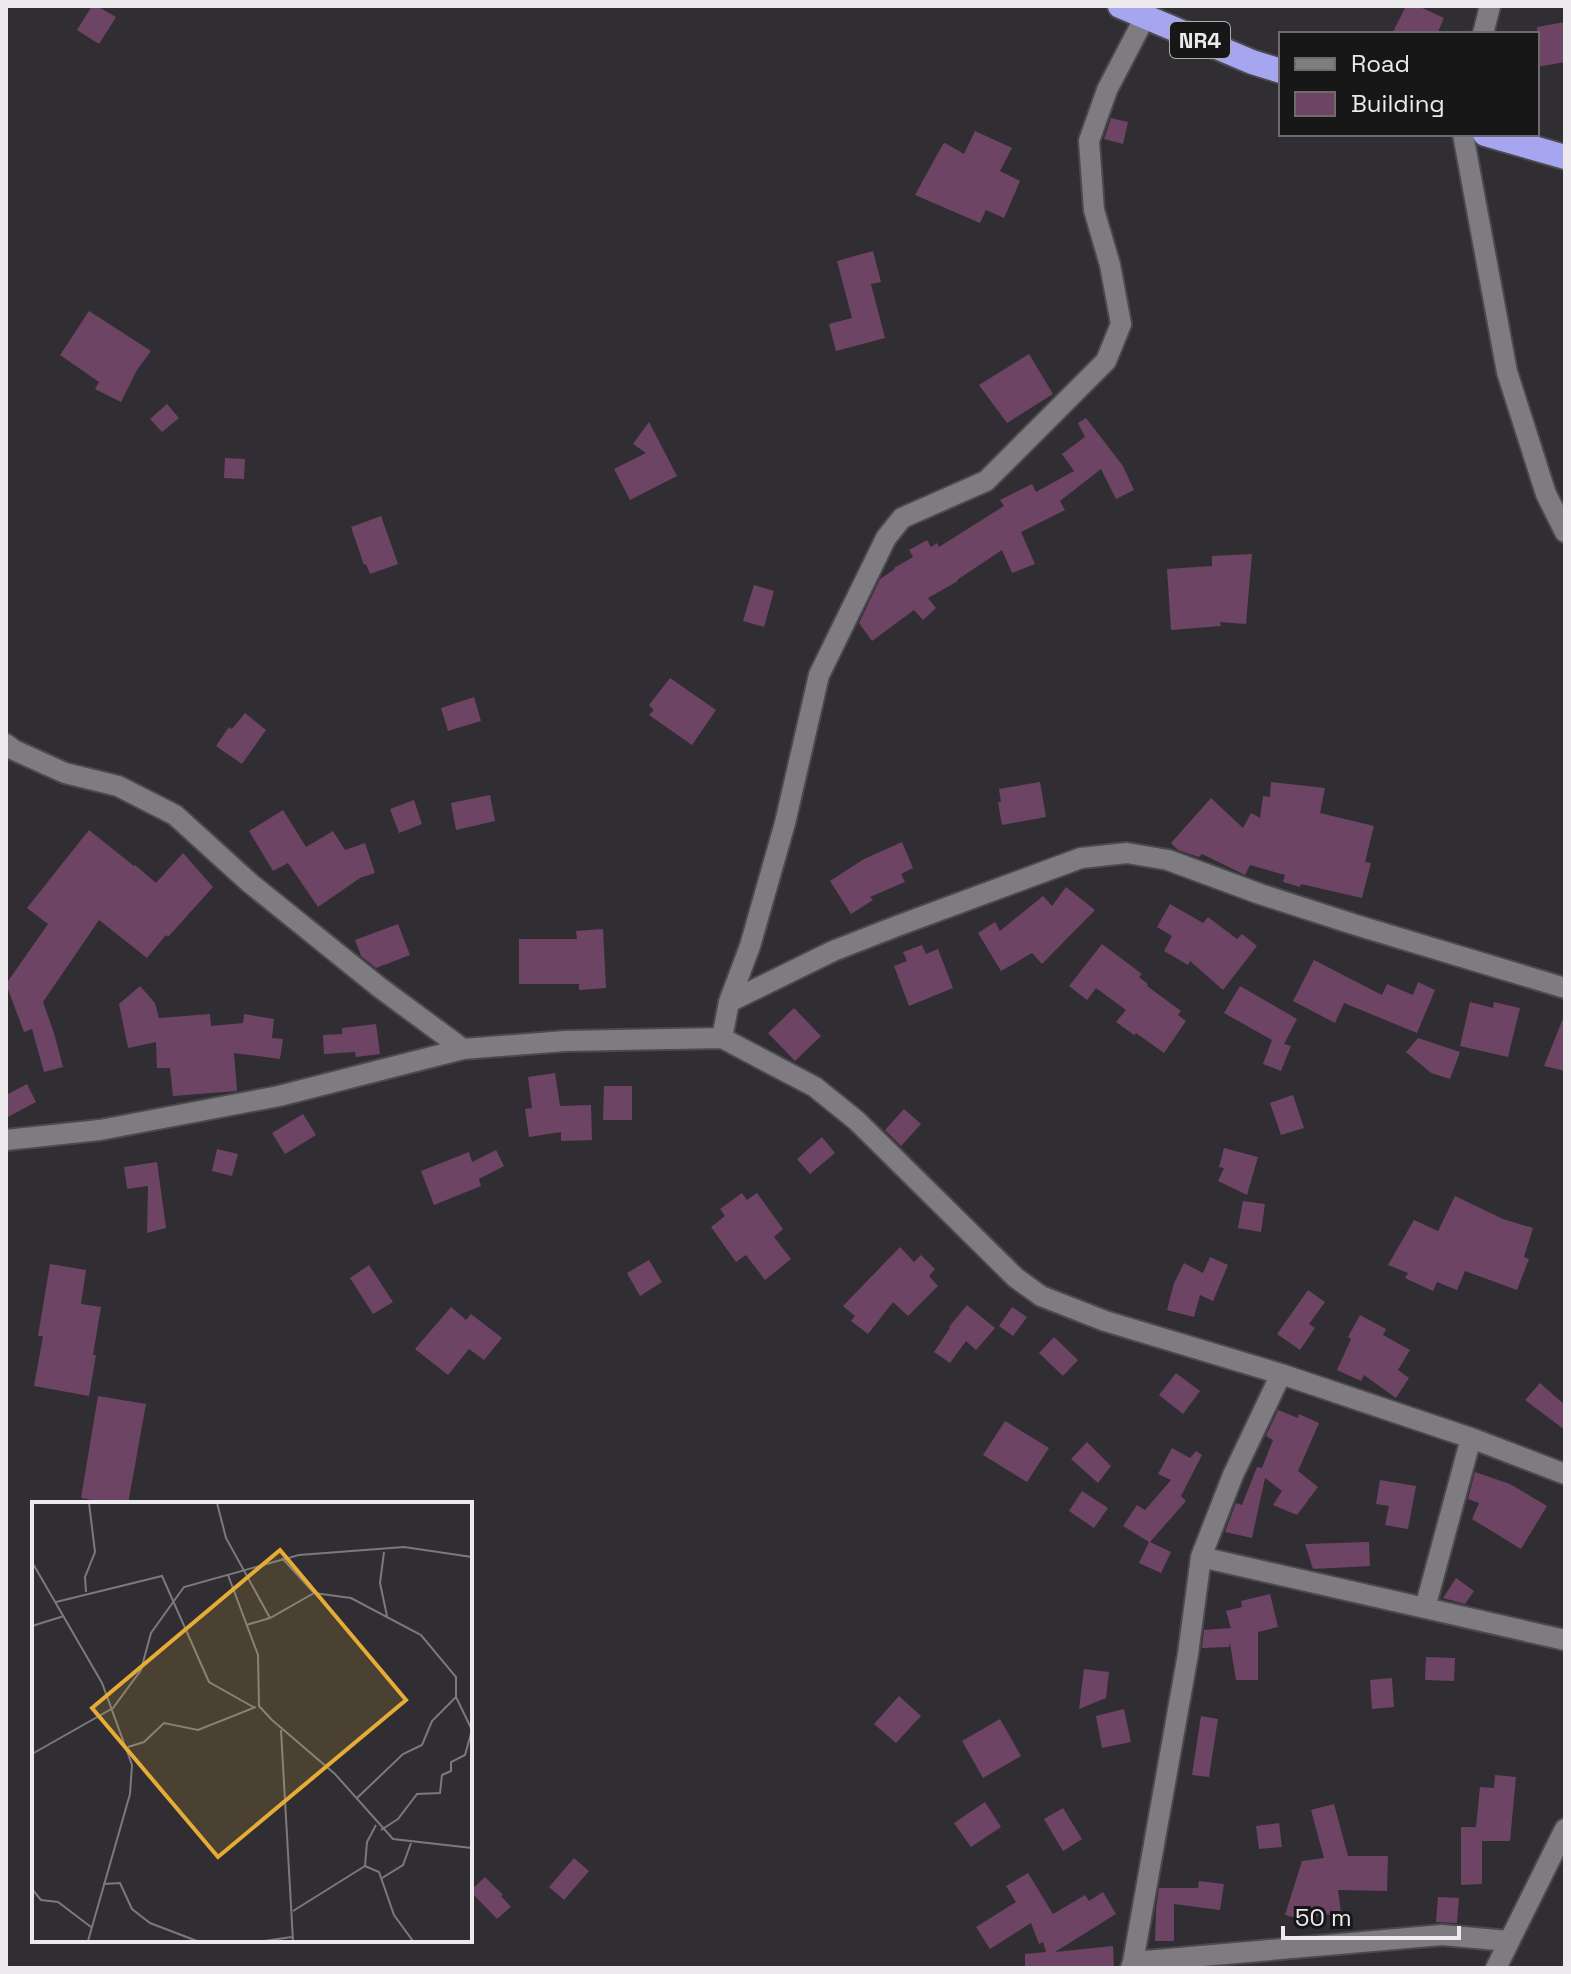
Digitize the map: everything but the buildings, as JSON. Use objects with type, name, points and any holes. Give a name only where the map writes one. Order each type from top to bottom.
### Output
[{"type":"highway","name":"NR4","points":[[1120,6],[1279,70]]},
{"type":"highway","points":[[1492,136],[1565,157]]},
{"type":"street","points":[[1484,32],[1490,6]]},
{"type":"street","points":[[722,1038],[729,1002],[750,946],[785,823],[819,675],[886,538],[902,518],[986,481],[1106,361],[1121,324],[1110,265],[1094,210],[1089,141],[1107,90],[1145,17]]},
{"type":"street","points":[[1463,136],[1507,372],[1546,494],[1565,532]]},
{"type":"street","points":[[6,744],[65,773],[118,786],[175,815],[261,892],[379,987],[463,1049]]},
{"type":"street","points":[[729,1002],[833,951],[897,926],[1081,858],[1127,853],[1168,860],[1356,925],[1565,988]]},
{"type":"street","points":[[6,1140],[100,1130],[279,1096],[463,1049],[565,1041],[722,1038],[815,1087],[857,1121],[1016,1278],[1041,1296],[1105,1321],[1281,1374],[1471,1438],[1565,1474]]},
{"type":"street","points":[[1281,1374],[1233,1475],[1201,1557],[1188,1654],[1132,1965],[1442,1935],[1508,1941]]},
{"type":"street","points":[[1425,1608],[1471,1438]]},
{"type":"street","points":[[1201,1557],[1565,1640]]},
{"type":"street","points":[[1496,1968],[1565,1829]]}]
